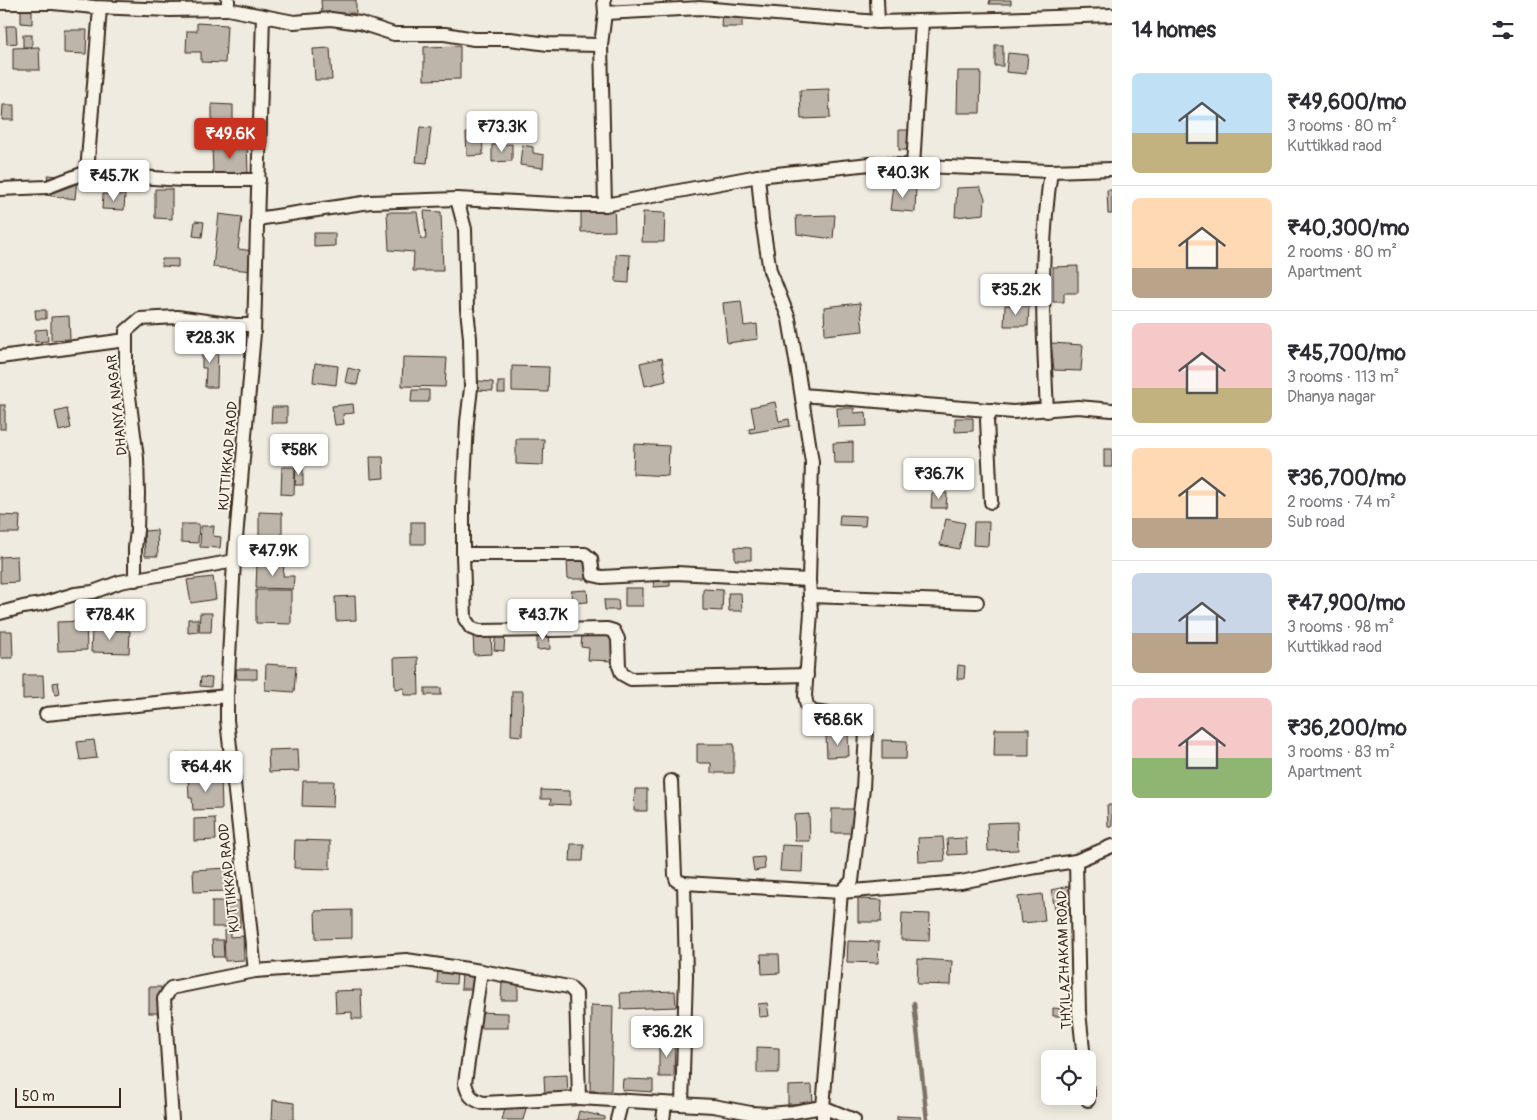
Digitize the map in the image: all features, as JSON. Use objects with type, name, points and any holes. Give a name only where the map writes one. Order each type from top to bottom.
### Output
[{"type":"street","points":[[877,0],[878,22]]},
{"type":"street","points":[[0,3],[53,3],[100,8],[170,10],[228,4],[263,16],[294,22],[330,19],[360,23],[394,34],[445,34],[474,39],[510,39],[548,44],[601,45]]},
{"type":"street","points":[[605,205],[601,45],[605,6],[700,8],[878,22],[1112,15]]},
{"type":"street","points":[[87,172],[100,8]]},
{"type":"street","name":"KUTTIKKAD RAOD","points":[[255,971],[227,720],[227,696],[234,561],[254,325],[263,16]]},
{"type":"street","points":[[913,166],[922,22]]},
{"type":"street","points":[[257,219],[370,202],[457,199],[605,205],[758,176],[870,164],[1051,171],[1112,169]]},
{"type":"street","points":[[1047,410],[1044,245],[1051,171]]},
{"type":"street","points":[[0,189],[47,187],[87,172],[182,180],[259,180]]},
{"type":"street","points":[[758,176],[762,220],[770,271],[789,319],[812,462],[809,580],[811,612],[805,696],[807,706],[813,712],[858,718],[866,732],[863,788],[852,881],[841,892],[823,1120]]},
{"type":"street","points":[[457,199],[465,229],[467,309],[470,338],[471,388],[467,422],[463,554],[465,619],[471,628],[479,631],[606,629],[614,631],[618,639],[619,666],[622,674],[631,679],[807,674]]},
{"type":"street","name":"DHANYA NAGAR","points":[[135,580],[135,548],[138,530],[137,458],[126,373],[126,331],[140,319],[176,317],[217,321],[235,325],[254,325]]},
{"type":"street","points":[[0,357],[126,340]]},
{"type":"street","points":[[802,395],[1013,412],[1078,408],[1112,410]]},
{"type":"street","points":[[991,502],[987,420],[992,410]]},
{"type":"street","points":[[463,554],[585,554],[591,559],[593,575],[602,577],[676,573],[809,580]]},
{"type":"street","points":[[0,613],[75,594],[93,592],[120,582],[234,561]]},
{"type":"street","points":[[810,596],[977,602]]},
{"type":"street","points":[[46,714],[227,696]]},
{"type":"street","points":[[671,781],[675,874],[677,881],[684,883],[841,892],[961,882],[1076,861],[1112,846]]},
{"type":"street","name":"THYILAZHAKAM ROAD","points":[[1076,861],[1079,1012],[1083,1050]]},
{"type":"street","points":[[682,1104],[686,976],[684,883]]},
{"type":"street","points":[[172,1120],[164,999],[171,988],[255,971],[406,960],[569,987],[576,994],[578,1098]]},
{"type":"street","points":[[481,971],[465,1084],[467,1094],[473,1100],[483,1103],[578,1098],[622,1100],[714,1106],[751,1113],[769,1114],[823,1107],[854,1120]]},
{"type":"street","points":[[617,1120],[622,1100]]},
{"type":"street","points":[[663,1120],[665,1104]]},
{"type":"building","points":[[321,0],[356,0],[356,13],[322,14]]},
{"type":"building","points":[[990,0],[1011,0],[1011,4],[989,4]]},
{"type":"building","points":[[21,9],[32,10],[32,24],[21,23]]},
{"type":"building","points":[[722,11],[742,12],[742,27],[721,27]]},
{"type":"building","points":[[197,23],[227,25],[225,63],[201,62],[201,52],[186,52],[187,31],[197,31]]},
{"type":"building","points":[[6,26],[16,26],[17,43],[7,44]]},
{"type":"building","points":[[64,30],[87,30],[86,54],[64,53]]},
{"type":"building","points":[[23,35],[32,35],[32,47],[23,47]]},
{"type":"building","points":[[995,45],[1003,45],[1003,66],[995,66]]},
{"type":"building","points":[[460,46],[460,79],[424,80],[424,47]]},
{"type":"building","points":[[39,47],[40,70],[13,70],[13,48]]},
{"type":"building","points":[[330,48],[332,80],[315,80],[313,49]]},
{"type":"building","points":[[1008,53],[1028,55],[1026,74],[1006,72]]},
{"type":"building","points":[[958,71],[981,71],[980,113],[957,113]]},
{"type":"building","points":[[829,89],[830,118],[801,119],[800,90]]},
{"type":"building","points":[[212,104],[233,105],[233,127],[212,127]]},
{"type":"building","points":[[3,105],[14,105],[14,120],[2,120]]},
{"type":"building","points":[[420,127],[431,128],[427,163],[416,162]]},
{"type":"building","points":[[899,130],[918,130],[918,150],[899,150]]},
{"type":"building","points":[[482,132],[483,155],[467,156],[466,133]]},
{"type":"building","points":[[512,144],[512,161],[492,162],[492,145]]},
{"type":"building","points":[[247,145],[248,173],[213,174],[212,146]]},
{"type":"building","points":[[522,145],[533,147],[533,153],[544,155],[543,168],[520,165]]},
{"type":"building","points":[[48,175],[77,178],[75,199],[45,195]]},
{"type":"building","points":[[893,185],[916,187],[915,212],[890,210]]},
{"type":"building","points":[[980,187],[985,198],[984,214],[955,217],[957,188]]},
{"type":"building","points":[[155,189],[172,189],[172,219],[155,218]]},
{"type":"building","points":[[1107,190],[1112,190],[1112,214],[1108,214]]},
{"type":"building","points":[[103,194],[125,195],[124,210],[102,209]]},
{"type":"building","points":[[581,202],[614,202],[615,231],[581,232]]},
{"type":"building","points":[[424,211],[441,212],[443,271],[413,271],[414,252],[389,250],[387,212],[417,212],[421,239],[426,239]]},
{"type":"building","points":[[643,212],[665,213],[664,242],[642,242]]},
{"type":"building","points":[[219,214],[242,217],[238,249],[254,251],[252,271],[213,267]]},
{"type":"building","points":[[835,215],[833,239],[797,234],[796,216]]},
{"type":"building","points":[[195,221],[204,222],[202,237],[193,236]]},
{"type":"building","points":[[314,233],[335,233],[335,246],[314,247]]},
{"type":"building","points":[[616,254],[630,255],[629,283],[616,282]]},
{"type":"building","points":[[162,259],[178,259],[178,267],[162,266]]},
{"type":"building","points":[[1078,266],[1078,293],[1064,293],[1064,302],[1053,302],[1053,267]]},
{"type":"building","points":[[741,301],[744,326],[757,324],[758,339],[727,343],[723,303]]},
{"type":"building","points":[[860,303],[863,331],[825,335],[824,307]]},
{"type":"building","points":[[1005,305],[1029,306],[1028,326],[1004,326]]},
{"type":"building","points":[[35,310],[46,310],[46,319],[36,319]]},
{"type":"building","points":[[69,316],[70,339],[51,340],[51,317]]},
{"type":"building","points":[[47,329],[48,341],[35,342],[35,330]]},
{"type":"building","points":[[1051,343],[1083,345],[1081,371],[1054,370]]},
{"type":"building","points":[[202,344],[218,344],[217,387],[205,387],[206,368],[202,368]]},
{"type":"building","points":[[403,357],[447,358],[445,387],[402,386]]},
{"type":"building","points":[[662,358],[666,381],[645,386],[640,363]]},
{"type":"building","points":[[315,363],[338,366],[336,385],[313,382]]},
{"type":"building","points":[[512,366],[549,367],[548,392],[512,391]]},
{"type":"building","points":[[348,368],[360,371],[357,385],[345,382]]},
{"type":"building","points":[[478,381],[493,382],[493,391],[478,390]]},
{"type":"building","points":[[498,382],[505,382],[505,393],[498,393]]},
{"type":"building","points":[[412,390],[429,390],[429,402],[411,402]]},
{"type":"building","points":[[775,402],[779,421],[789,419],[790,426],[750,433],[749,429],[755,428],[751,407]]},
{"type":"building","points":[[353,404],[354,413],[343,414],[344,424],[335,425],[332,406]]},
{"type":"building","points":[[0,405],[5,405],[5,429],[0,429]]},
{"type":"building","points":[[272,407],[287,407],[287,423],[271,423]]},
{"type":"building","points":[[837,408],[854,408],[854,413],[866,412],[867,426],[838,427]]},
{"type":"building","points":[[67,409],[71,428],[59,431],[55,412]]},
{"type":"building","points":[[955,418],[973,418],[973,431],[955,432]]},
{"type":"building","points":[[516,439],[544,439],[543,465],[516,464]]},
{"type":"building","points":[[853,442],[853,463],[834,463],[833,443]]},
{"type":"building","points":[[634,444],[669,446],[668,476],[633,474]]},
{"type":"building","points":[[1104,449],[1112,449],[1112,467],[1104,467]]},
{"type":"building","points":[[370,457],[383,457],[384,478],[371,479]]},
{"type":"building","points":[[296,466],[303,466],[303,485],[295,485]]},
{"type":"building","points":[[282,467],[295,467],[294,495],[281,494]]},
{"type":"building","points":[[932,493],[947,493],[946,508],[931,508]]},
{"type":"building","points":[[259,512],[282,513],[282,537],[259,537]]},
{"type":"building","points":[[0,515],[20,516],[19,533],[0,533]]},
{"type":"building","points":[[840,515],[866,516],[865,526],[839,525]]},
{"type":"building","points":[[946,519],[965,523],[959,549],[940,545]]},
{"type":"building","points":[[411,522],[425,522],[425,544],[411,544]]},
{"type":"building","points":[[974,522],[989,522],[988,546],[973,545]]},
{"type":"building","points":[[181,524],[199,524],[198,543],[181,542]]},
{"type":"building","points":[[201,526],[214,526],[213,536],[221,537],[220,548],[200,547]]},
{"type":"building","points":[[157,530],[158,556],[145,556],[144,531]]},
{"type":"building","points":[[735,547],[751,548],[751,560],[735,560]]},
{"type":"building","points":[[17,556],[18,582],[0,583],[0,557]]},
{"type":"building","points":[[567,559],[588,559],[588,579],[568,579]]},
{"type":"building","points":[[257,563],[284,564],[283,576],[294,576],[293,589],[256,588]]},
{"type":"building","points":[[213,577],[216,599],[191,603],[187,580]]},
{"type":"building","points":[[670,579],[670,586],[654,587],[653,580]]},
{"type":"building","points":[[625,588],[643,588],[643,606],[625,606]]},
{"type":"building","points":[[703,589],[723,590],[722,611],[703,610]]},
{"type":"building","points":[[256,590],[291,590],[291,624],[256,623]]},
{"type":"building","points":[[587,590],[588,602],[572,603],[571,591]]},
{"type":"building","points":[[728,593],[741,593],[742,611],[729,611]]},
{"type":"building","points":[[355,596],[356,620],[336,621],[335,597]]},
{"type":"building","points":[[604,600],[618,600],[619,610],[605,610]]},
{"type":"building","points":[[200,613],[212,613],[211,632],[199,632]]},
{"type":"building","points":[[188,619],[198,619],[198,632],[188,633]]},
{"type":"building","points":[[86,621],[87,650],[58,651],[57,622]]},
{"type":"building","points":[[92,630],[130,631],[129,653],[91,652]]},
{"type":"building","points":[[0,631],[12,631],[13,658],[0,658]]},
{"type":"building","points":[[496,631],[505,632],[504,651],[494,650]]},
{"type":"building","points":[[549,631],[550,649],[537,650],[537,632]]},
{"type":"building","points":[[491,633],[492,654],[474,655],[473,634]]},
{"type":"building","points":[[582,634],[617,636],[616,661],[588,660],[589,648],[581,647]]},
{"type":"building","points":[[418,657],[419,695],[404,695],[404,688],[395,689],[394,658]]},
{"type":"building","points":[[266,664],[296,666],[294,692],[265,690]]},
{"type":"building","points":[[958,665],[965,666],[964,679],[957,679]]},
{"type":"building","points":[[236,669],[257,669],[257,679],[237,679]]},
{"type":"building","points":[[23,675],[43,675],[44,698],[23,699]]},
{"type":"building","points":[[201,677],[212,678],[211,687],[200,686]]},
{"type":"building","points":[[58,682],[60,694],[55,695],[53,683]]},
{"type":"building","points":[[425,688],[441,688],[441,695],[425,695]]},
{"type":"building","points":[[512,691],[523,691],[522,736],[511,735]]},
{"type":"building","points":[[995,729],[1029,729],[1029,756],[994,756]]},
{"type":"building","points":[[848,735],[849,756],[827,757],[826,736]]},
{"type":"building","points":[[94,740],[97,758],[80,760],[77,742]]},
{"type":"building","points":[[882,740],[907,741],[906,759],[882,759]]},
{"type":"building","points":[[697,744],[734,744],[734,773],[711,773],[711,763],[697,763]]},
{"type":"building","points":[[298,749],[299,771],[269,772],[268,750]]},
{"type":"building","points":[[208,752],[209,770],[187,771],[186,753]]},
{"type":"building","points":[[221,777],[222,809],[193,810],[192,798],[189,798],[188,778]]},
{"type":"building","points":[[303,781],[334,781],[333,807],[302,806]]},
{"type":"building","points":[[635,789],[647,789],[647,811],[634,811]]},
{"type":"building","points":[[541,790],[570,791],[570,805],[550,804],[551,799],[541,799]]},
{"type":"building","points":[[1107,805],[1112,805],[1112,827],[1108,827]]},
{"type":"building","points":[[832,809],[853,809],[853,833],[832,833]]},
{"type":"building","points":[[809,814],[810,841],[795,841],[794,815]]},
{"type":"building","points":[[215,818],[216,840],[194,841],[194,819]]},
{"type":"building","points":[[1017,822],[1018,850],[988,851],[987,823]]},
{"type":"building","points":[[943,837],[945,861],[919,862],[918,838]]},
{"type":"building","points":[[966,838],[967,854],[948,855],[947,839]]},
{"type":"building","points":[[295,840],[330,841],[330,869],[294,868]]},
{"type":"building","points":[[571,844],[584,844],[583,861],[570,861]]},
{"type":"building","points":[[782,845],[803,846],[802,872],[780,871]]},
{"type":"building","points":[[764,857],[765,869],[754,871],[752,858]]},
{"type":"building","points":[[228,868],[229,891],[194,892],[193,870]]},
{"type":"building","points":[[1069,886],[1074,910],[1056,914],[1051,890]]},
{"type":"building","points":[[1042,894],[1045,921],[1021,923],[1018,897]]},
{"type":"building","points":[[858,899],[882,900],[881,922],[858,922]]},
{"type":"building","points":[[212,901],[240,901],[240,927],[212,927]]},
{"type":"building","points":[[352,910],[352,938],[316,939],[315,911]]},
{"type":"building","points":[[902,913],[930,914],[929,941],[901,940]]},
{"type":"building","points":[[224,931],[230,931],[230,937],[243,936],[244,960],[225,961]]},
{"type":"building","points":[[212,940],[223,940],[224,957],[213,957]]},
{"type":"building","points":[[848,941],[879,942],[878,963],[847,962]]},
{"type":"building","points":[[761,954],[779,954],[780,973],[762,974]]},
{"type":"building","points":[[918,959],[952,961],[951,985],[917,984]]},
{"type":"building","points":[[438,970],[457,971],[456,984],[437,983]]},
{"type":"building","points":[[462,973],[476,973],[475,989],[461,989]]},
{"type":"building","points":[[502,983],[518,983],[518,1000],[501,1000]]},
{"type":"building","points":[[149,987],[161,987],[161,1013],[149,1013]]},
{"type":"building","points":[[361,990],[362,1019],[352,1019],[352,1012],[336,1013],[335,991]]},
{"type":"building","points":[[675,991],[676,1007],[621,1009],[620,993]]},
{"type":"building","points":[[767,1003],[769,1016],[759,1017],[758,1004]]},
{"type":"building","points":[[591,1005],[613,1006],[611,1091],[590,1091]]},
{"type":"building","points":[[1053,1008],[1065,1009],[1065,1016],[1053,1016]]},
{"type":"building","points":[[477,1012],[508,1013],[508,1028],[476,1028]]},
{"type":"building","points":[[659,1039],[675,1039],[674,1077],[659,1077]]},
{"type":"building","points":[[757,1047],[779,1048],[779,1073],[757,1073]]},
{"type":"building","points":[[567,1075],[568,1096],[545,1097],[544,1076]]},
{"type":"building","points":[[623,1079],[653,1080],[653,1092],[622,1090]]},
{"type":"building","points":[[812,1085],[813,1104],[788,1104],[788,1086]]},
{"type":"building","points":[[508,1097],[528,1101],[523,1120],[502,1120]]},
{"type":"building","points":[[273,1100],[294,1103],[294,1120],[272,1120]]},
{"type":"building","points":[[579,1111],[605,1117],[605,1120],[577,1120]]},
{"type":"building","points":[[897,1116],[921,1117],[921,1120],[897,1120]]},
{"type":"waterway","points":[[914,1003],[927,1120]]}]
